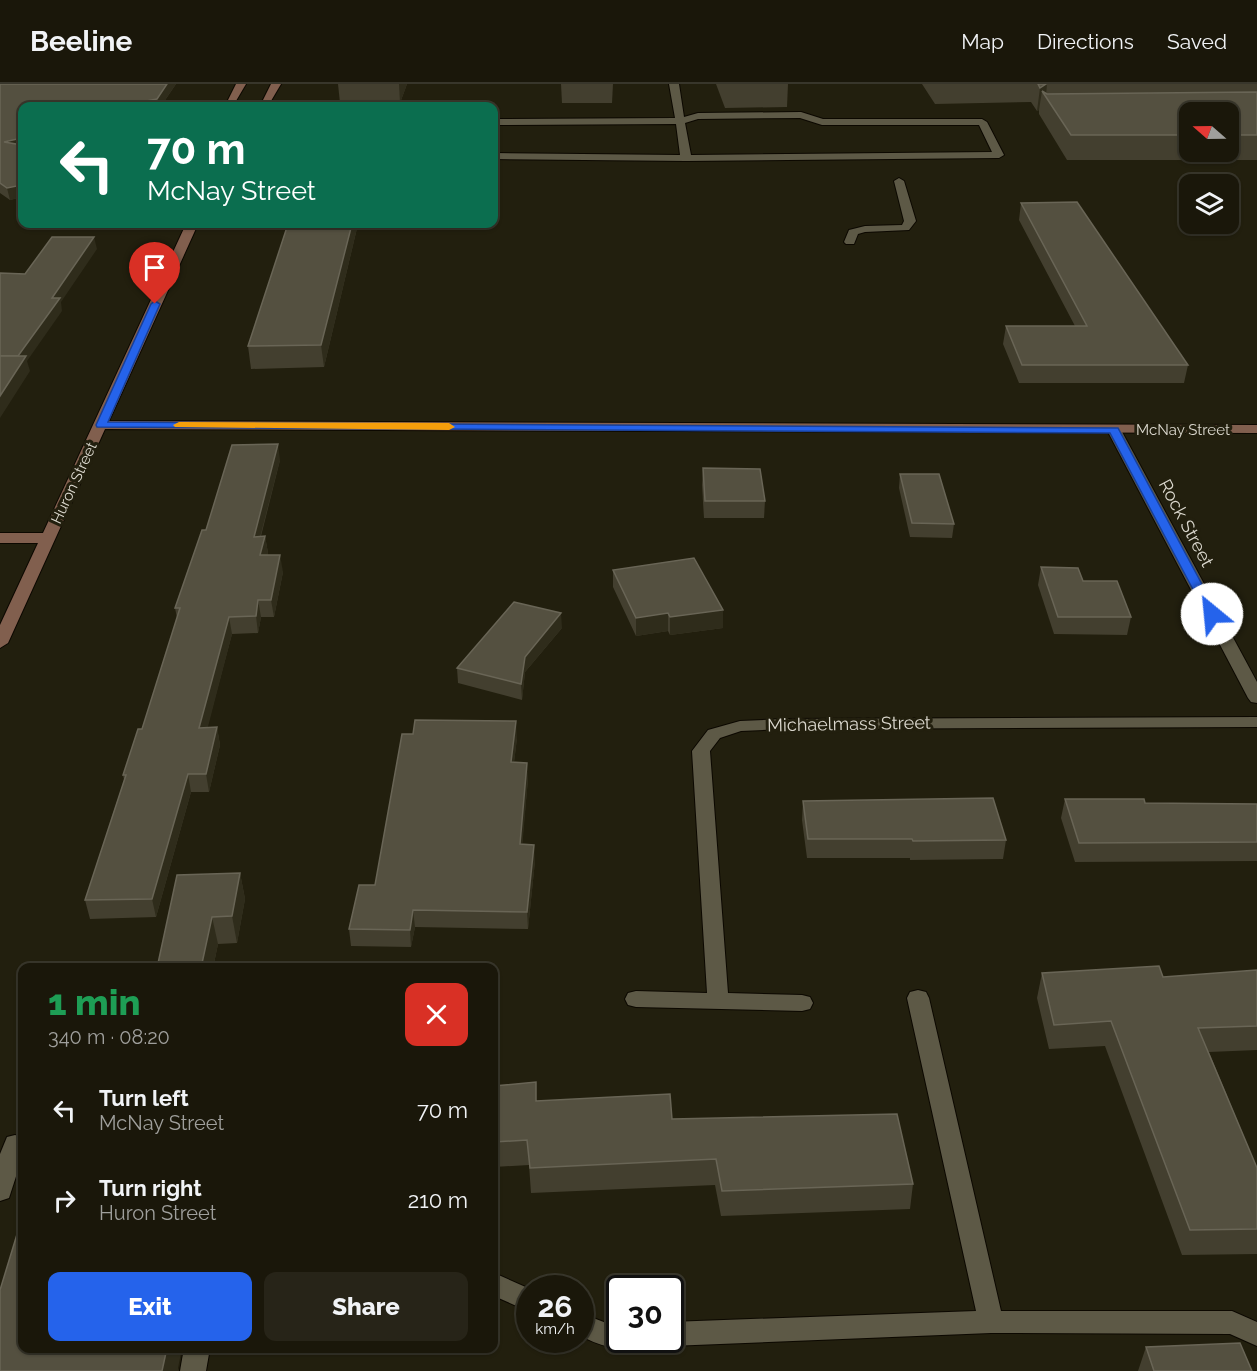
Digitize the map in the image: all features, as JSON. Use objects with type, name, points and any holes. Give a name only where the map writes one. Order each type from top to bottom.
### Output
[{"type":"street","points":[[231,102],[241,84]]},
{"type":"street","points":[[266,102],[276,84]]},
{"type":"street","points":[[674,84],[686,158]]},
{"type":"street","points":[[498,122],[680,121],[698,116],[801,115],[822,122],[982,122],[999,154],[686,158],[498,156]]},
{"type":"street","points":[[850,242],[853,232],[865,229],[905,228],[910,220],[899,181]]},
{"type":"street","name":"Huron Street","points":[[0,643],[190,228]]},
{"type":"street","name":"McNay Street","points":[[101,425],[1257,429]]},
{"type":"street","name":"Rock Street","points":[[1114,430],[1257,698]]},
{"type":"street","points":[[0,538],[47,538]]},
{"type":"street","name":"Michaelmass Street","points":[[718,1001],[701,751],[714,734],[740,726],[783,724],[1257,722]]},
{"type":"street","points":[[918,998],[991,1323]]},
{"type":"street","points":[[636,999],[801,1003]]},
{"type":"street","points":[[0,1191],[12,1144]]},
{"type":"street","points":[[498,1286],[516,1294]]},
{"type":"street","points":[[684,1334],[991,1323],[1232,1323],[1257,1334]]},
{"type":"street","points":[[193,1371],[196,1353]]},
{"type":"building","points":[[0,84],[167,84],[157,99],[141,102],[18,102],[18,139],[4,142],[18,144],[18,186],[7,188],[0,183]]},
{"type":"building","points":[[1042,91],[1047,94],[1257,92],[1257,135],[1239,135],[1239,102],[1179,102],[1179,135],[1071,135]]},
{"type":"building","points":[[1077,202],[1188,365],[1022,365],[1006,326],[1087,326],[1021,203]]},
{"type":"building","points":[[287,228],[351,228],[321,345],[248,346]]},
{"type":"building","points":[[52,237],[94,237],[52,298],[60,298],[18,356],[0,356],[0,273],[25,274]]},
{"type":"building","points":[[0,356],[26,356],[0,396]]},
{"type":"building","points":[[278,444],[254,537],[265,536],[260,555],[280,555],[271,600],[258,600],[256,616],[229,617],[199,728],[217,727],[206,774],[188,774],[152,899],[85,900],[126,775],[123,775],[138,729],[142,729],[180,608],[175,608],[202,530],[206,530],[232,445]]},
{"type":"building","points":[[703,468],[760,469],[765,501],[705,501]]},
{"type":"building","points":[[900,474],[939,474],[954,524],[912,523]]},
{"type":"building","points":[[694,558],[723,610],[670,617],[668,613],[636,618],[613,570]]},
{"type":"building","points":[[1041,567],[1078,568],[1083,581],[1117,581],[1131,617],[1058,617]]},
{"type":"building","points":[[514,602],[561,613],[525,657],[521,684],[457,668]]},
{"type":"building","points":[[415,720],[516,721],[511,762],[527,763],[520,844],[534,845],[527,912],[413,910],[410,930],[349,929],[359,885],[375,885],[402,734],[413,734]]},
{"type":"building","points":[[993,798],[1006,840],[808,839],[803,801]]},
{"type":"building","points":[[1065,799],[1144,799],[1145,803],[1257,804],[1257,842],[1079,843]]},
{"type":"building","points":[[240,873],[232,916],[212,917],[202,963],[158,963],[177,875]]},
{"type":"building","points":[[1159,966],[1163,977],[1257,970],[1257,1026],[1198,1028],[1257,1168],[1257,1229],[1190,1230],[1111,1021],[1054,1025],[1042,973]]},
{"type":"building","points":[[536,1082],[536,1101],[670,1094],[672,1119],[897,1114],[913,1184],[722,1191],[716,1159],[530,1168],[527,1140],[498,1142],[498,1086]]},
{"type":"building","points":[[18,1231],[18,1353],[166,1353],[162,1371],[0,1371],[0,1290]]},
{"type":"building","points":[[1240,1343],[1252,1371],[1154,1371],[1146,1347]]},
{"type":"slow traffic","points":[[179,425],[449,427]]},
{"type":"route","points":[[155,304],[101,425],[1114,430],[1212,614]]}]
